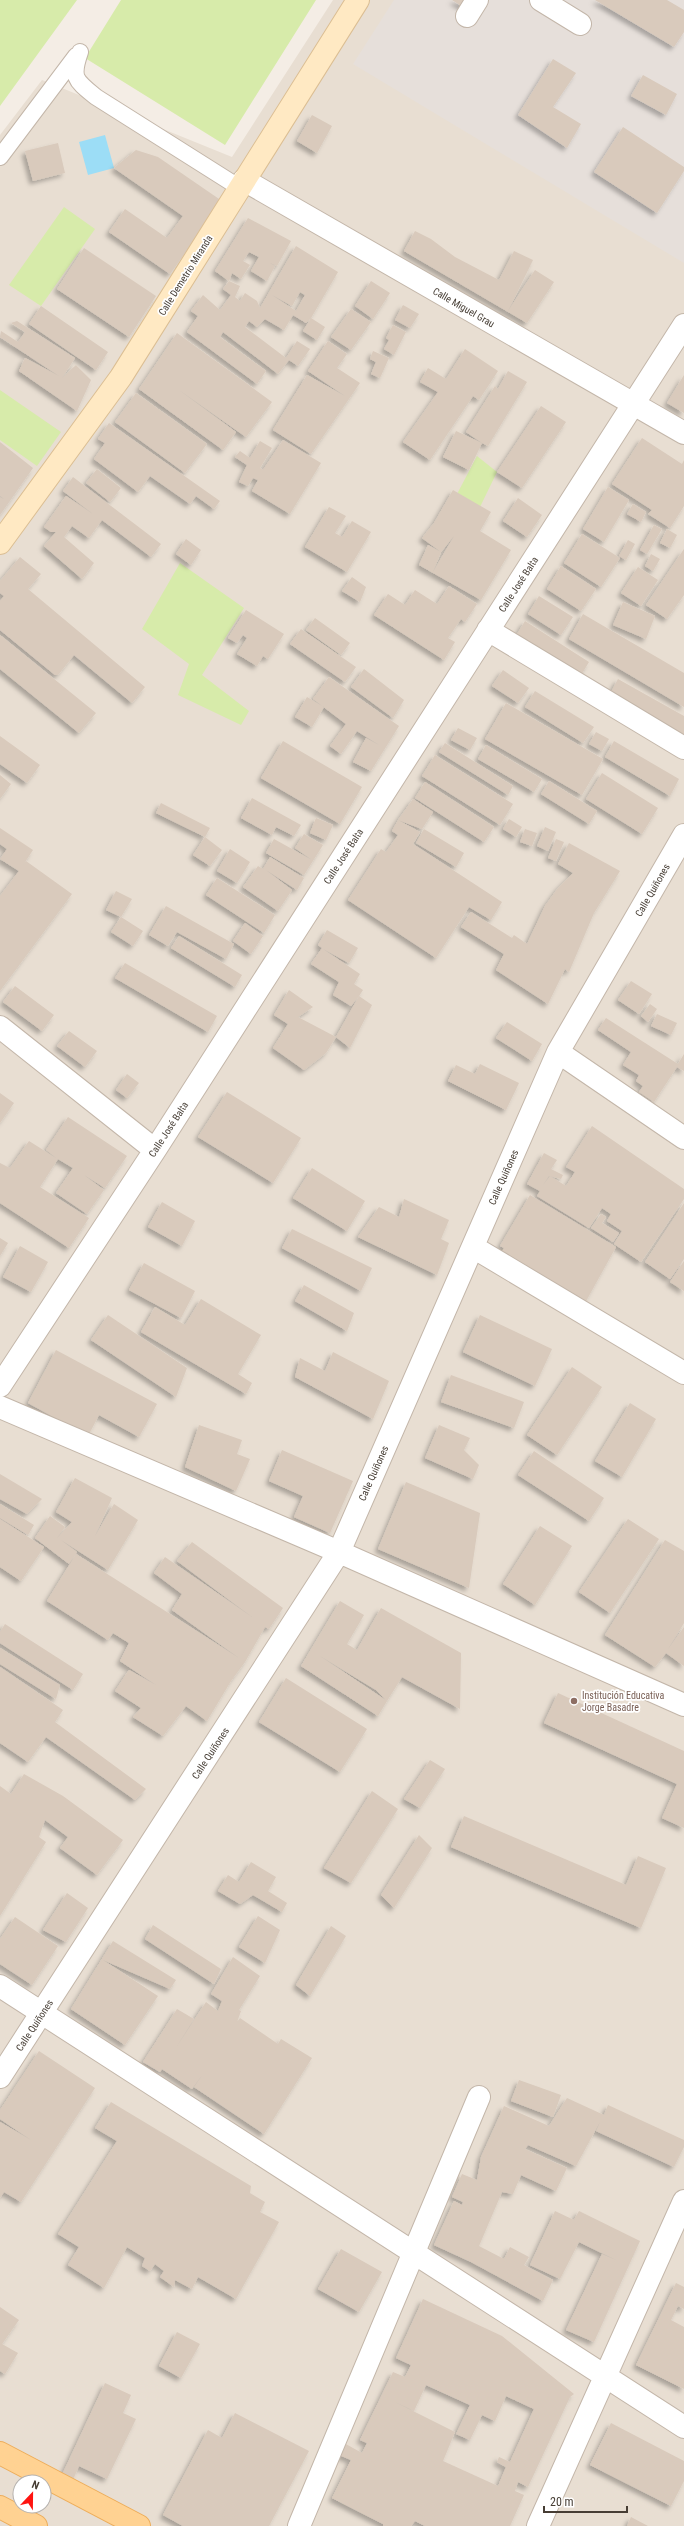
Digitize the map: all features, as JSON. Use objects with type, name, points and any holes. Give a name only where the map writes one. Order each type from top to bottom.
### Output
[{"type":"main road","name":"Calle Demetrio Miranda","points":[[0,543],[121,377],[358,0]]},
{"type":"main road","points":[[0,2453],[139,2526]]},
{"type":"main road","points":[[0,2507],[36,2526]]},
{"type":"street","points":[[542,0],[580,24]]},
{"type":"street","name":"Calle Miguel Grau","points":[[242,184],[684,433]]},
{"type":"street","name":"Calle José Balta","points":[[0,1386],[154,1150],[684,325]]},
{"type":"street","points":[[488,630],[684,748]]},
{"type":"street","name":"Calle Quiñones","points":[[0,2077],[339,1552],[558,1052],[684,835]]},
{"type":"street","points":[[0,1027],[154,1150]]},
{"type":"street","points":[[558,1052],[684,1138]]},
{"type":"street","points":[[473,1247],[684,1372]]},
{"type":"street","points":[[0,1408],[339,1552],[684,1705]]},
{"type":"street","points":[[0,1986],[606,2375],[684,2427]]},
{"type":"street","points":[[299,2526],[479,2097]]},
{"type":"street","points":[[538,2526],[684,2201]]},
{"type":"lane","points":[[0,157],[80,52],[74,71],[78,82],[96,97],[242,184]]},
{"type":"shaded area","points":[[333,0],[684,0],[684,2526],[0,2526],[0,135],[42,80],[232,157]]},
{"type":"shaded area","points":[[394,0],[684,0],[684,263],[353,64]]},
{"type":"green space","points":[[0,0],[77,0],[0,106]]},
{"type":"green space","points":[[121,0],[316,0],[225,145],[85,58]]},
{"type":"green space","points":[[64,207],[95,229],[41,306],[9,285]]},
{"type":"green space","points":[[0,390],[61,432],[37,466],[0,440]]},
{"type":"green space","points":[[477,456],[497,472],[480,507],[457,494]]},
{"type":"green space","points":[[180,563],[244,608],[202,675],[249,711],[241,725],[178,695],[189,664],[142,629]]},
{"type":"water","points":[[105,135],[114,168],[88,175],[79,142]]},
{"type":"building","points":[[452,0],[472,0],[466,9]]},
{"type":"building","points":[[595,0],[667,0],[684,10],[684,32],[674,47]]},
{"type":"building","points":[[553,59],[576,73],[553,107],[581,124],[567,148],[518,115]]},
{"type":"building","points":[[643,75],[677,94],[666,115],[631,96]]},
{"type":"building","points":[[312,115],[332,126],[317,153],[297,141]]},
{"type":"building","points":[[623,127],[684,167],[684,171],[657,213],[594,172]]},
{"type":"building","points":[[58,143],[65,173],[33,181],[25,151]]},
{"type":"building","points":[[136,150],[158,157],[222,201],[170,274],[109,232],[125,209],[167,238],[183,216],[114,168]]},
{"type":"building","points":[[248,218],[291,241],[277,266],[270,263],[275,266],[267,281],[251,271],[259,257],[249,252],[243,261],[250,265],[241,279],[232,273],[229,281],[215,271]]},
{"type":"building","points":[[415,231],[431,239],[455,257],[499,280],[514,251],[533,260],[508,311],[535,270],[554,282],[527,323],[404,251]]},
{"type":"building","points":[[296,246],[338,272],[311,318],[306,323],[293,315],[284,330],[265,319],[257,327],[249,321],[245,327],[286,358],[297,341],[310,349],[298,366],[289,360],[278,374],[223,332],[220,337],[266,371],[257,384],[187,332],[198,316],[191,311],[203,295],[220,310],[231,295],[223,289],[229,281],[240,286],[235,297],[240,301],[245,293],[257,301],[260,308]],"holes":[[[300,292],[305,295],[296,311],[272,295],[292,306]]]},
{"type":"building","points":[[84,248],[156,296],[129,337],[57,289]]},
{"type":"building","points":[[371,281],[390,293],[373,319],[355,306]]},
{"type":"building","points":[[403,305],[419,314],[410,328],[395,320]]},
{"type":"building","points":[[41,306],[108,352],[96,370],[29,324]]},
{"type":"building","points":[[351,309],[371,322],[351,350],[331,337]]},
{"type":"building","points":[[311,318],[325,327],[317,340],[303,331]]},
{"type":"building","points":[[17,321],[75,358],[62,378],[76,365],[91,380],[77,411],[19,371],[25,358],[59,376],[0,337],[1,331],[18,342],[25,332],[11,323]]},
{"type":"building","points":[[393,325],[406,332],[394,355],[384,349],[389,340],[386,338]]},
{"type":"building","points":[[177,333],[272,402],[246,437],[179,390],[236,432],[223,450],[139,389]]},
{"type":"building","points":[[328,341],[347,354],[337,368],[360,383],[311,454],[273,430],[307,375],[345,396],[308,371]]},
{"type":"building","points":[[465,349],[498,371],[479,400],[473,396],[430,460],[403,442],[438,392],[420,382],[428,368],[446,379]]},
{"type":"building","points":[[373,351],[389,358],[380,378],[371,374],[376,362],[370,359]]},
{"type":"building","points":[[508,371],[527,382],[488,446],[466,432],[495,386],[498,389]]},
{"type":"building","points":[[684,375],[684,413],[667,403]]},
{"type":"building","points":[[136,393],[207,444],[185,473],[115,422]]},
{"type":"building","points":[[541,406],[566,422],[522,488],[497,472]]},
{"type":"building","points":[[109,423],[220,501],[214,509],[196,496],[190,504],[150,476],[138,492],[94,459],[105,443],[98,439]]},
{"type":"building","points":[[456,431],[482,443],[469,470],[443,457]]},
{"type":"building","points":[[642,438],[682,464],[684,460],[684,506],[670,528],[648,514],[652,510],[612,484]]},
{"type":"building","points":[[283,440],[321,463],[290,514],[252,491],[258,480],[253,478],[248,486],[239,482],[247,465],[235,457],[240,451],[250,458],[260,441],[272,448],[260,468],[263,470]]},
{"type":"building","points":[[0,442],[33,468],[0,515],[0,497],[4,499],[0,496]]},
{"type":"building","points":[[97,469],[121,488],[110,502],[86,483]]},
{"type":"building","points":[[73,477],[161,544],[151,557],[102,520],[89,538],[72,526],[64,537],[94,563],[82,579],[44,546],[56,532],[51,532],[44,527],[66,496],[93,514],[63,491]]},
{"type":"building","points":[[608,487],[629,500],[604,542],[583,529]]},
{"type":"building","points":[[453,490],[491,512],[480,531],[511,550],[481,600],[419,565],[428,545],[441,552],[422,538],[434,523]],"holes":[[[454,536],[433,572],[441,552]]]},
{"type":"building","points":[[518,498],[542,515],[527,537],[503,521]]},
{"type":"building","points":[[633,504],[646,512],[641,522],[627,514]]},
{"type":"building","points":[[329,507],[346,516],[335,533],[342,537],[352,521],[371,532],[347,572],[305,547]]},
{"type":"building","points":[[654,525],[662,529],[647,554],[640,550]]},
{"type":"building","points":[[667,529],[677,535],[670,548],[660,543]]},
{"type":"building","points":[[582,534],[620,558],[601,587],[564,563]]},
{"type":"building","points":[[186,539],[201,550],[191,565],[176,554]]},
{"type":"building","points":[[628,540],[635,544],[626,560],[619,556]]},
{"type":"building","points":[[684,549],[684,595],[667,619],[646,605]]},
{"type":"building","points":[[651,554],[660,559],[653,571],[645,566]]},
{"type":"building","points":[[20,557],[41,574],[28,589],[145,687],[132,703],[74,655],[58,675],[55,675],[0,630],[0,601],[4,596],[0,593],[0,581]]},
{"type":"building","points":[[561,566],[596,589],[581,611],[547,589]]},
{"type":"building","points":[[638,567],[658,580],[641,606],[621,593]]},
{"type":"building","points":[[352,577],[366,587],[360,602],[342,591]]},
{"type":"building","points":[[449,586],[477,604],[465,622],[461,619],[448,638],[455,642],[444,660],[374,615],[388,594],[405,605],[415,590],[437,604]]},
{"type":"building","points":[[539,596],[573,617],[561,635],[528,614]]},
{"type":"building","points":[[623,602],[655,616],[646,639],[613,625]]},
{"type":"building","points":[[246,610],[284,634],[268,659],[263,656],[257,666],[237,654],[247,638],[243,635],[237,643],[228,638]]},
{"type":"building","points":[[583,614],[684,673],[684,707],[569,639]]},
{"type":"building","points":[[315,618],[350,643],[341,655],[306,630]]},
{"type":"building","points":[[525,621],[589,662],[578,680],[514,639]]},
{"type":"building","points":[[301,629],[356,667],[345,682],[290,644]]},
{"type":"building","points":[[0,635],[96,713],[79,733],[0,669]]},
{"type":"building","points":[[364,669],[404,700],[393,718],[351,687]]},
{"type":"building","points":[[503,670],[529,688],[518,703],[492,686]]},
{"type":"building","points":[[329,677],[399,726],[371,771],[353,762],[366,738],[379,745],[357,731],[341,754],[330,746],[346,724],[313,699]]},
{"type":"building","points":[[618,679],[684,716],[684,741],[608,698]]},
{"type":"building","points":[[535,691],[594,727],[583,743],[525,707]]},
{"type":"building","points":[[307,697],[324,707],[312,727],[295,717]]},
{"type":"building","points":[[506,703],[603,759],[582,795],[485,739]]},
{"type":"building","points":[[458,728],[477,738],[470,750],[451,740]]},
{"type":"building","points":[[596,732],[609,739],[602,751],[589,744]]},
{"type":"building","points":[[0,736],[40,765],[27,783],[0,764]]},
{"type":"building","points":[[283,741],[362,787],[340,824],[261,778]]},
{"type":"building","points":[[614,741],[679,779],[670,796],[605,757]]},
{"type":"building","points":[[445,743],[513,786],[508,795],[439,752]]},
{"type":"building","points":[[486,745],[542,779],[534,792],[478,759]]},
{"type":"building","points":[[435,755],[513,804],[500,825],[422,776]]},
{"type":"building","points":[[602,773],[658,808],[642,834],[586,799]]},
{"type":"building","points":[[0,775],[11,784],[0,799]]},
{"type":"building","points":[[549,781],[597,811],[589,824],[541,794]]},
{"type":"building","points":[[425,782],[494,827],[484,842],[415,798]]},
{"type":"building","points":[[252,798],[301,825],[294,836],[276,827],[272,835],[241,818]]},
{"type":"building","points":[[413,799],[433,812],[422,829],[398,820]]},
{"type":"building","points":[[161,803],[210,828],[205,837],[156,813]]},
{"type":"building","points":[[316,818],[333,825],[326,840],[310,833]]},
{"type":"building","points":[[509,819],[522,827],[516,837],[503,829]]},
{"type":"building","points":[[398,820],[420,832],[413,844],[502,902],[491,920],[469,907],[436,958],[348,900],[381,849],[386,852],[398,835],[392,831]]},
{"type":"building","points":[[545,827],[556,832],[548,851],[537,846]]},
{"type":"building","points":[[0,828],[33,850],[23,865],[26,861],[72,894],[0,991],[0,896],[19,871],[0,859],[7,849],[0,844]]},
{"type":"building","points":[[424,829],[464,853],[456,867],[416,843]]},
{"type":"building","points":[[525,829],[537,833],[532,846],[520,842]]},
{"type":"building","points":[[304,834],[323,845],[304,875],[266,853],[274,839],[312,860],[295,848]]},
{"type":"building","points":[[205,837],[222,850],[210,866],[193,855]]},
{"type":"building","points":[[556,839],[564,842],[556,861],[548,858]]},
{"type":"building","points":[[569,843],[620,871],[594,913],[569,972],[565,969],[548,1004],[496,970],[504,954],[461,927],[471,912],[512,938],[514,935],[527,944],[545,906],[558,888],[573,873],[558,864]]},
{"type":"building","points":[[230,849],[250,862],[237,883],[217,871]]},
{"type":"building","points":[[270,857],[304,878],[297,890],[266,870],[292,890],[278,911],[243,887],[258,866],[263,869]]},
{"type":"building","points":[[217,878],[275,915],[264,933],[206,895]]},
{"type":"building","points":[[116,891],[132,899],[121,917],[106,910]]},
{"type":"building","points":[[166,906],[234,944],[226,959],[177,932],[168,946],[149,935]]},
{"type":"building","points":[[121,917],[143,931],[133,946],[111,932]]},
{"type":"building","points":[[245,923],[263,936],[251,954],[233,941]]},
{"type":"building","points":[[327,930],[358,948],[349,963],[323,949],[360,974],[354,984],[363,990],[351,1006],[333,995],[339,982],[311,964],[322,948],[318,945]]},
{"type":"building","points":[[179,936],[242,975],[235,987],[171,948]]},
{"type":"building","points":[[125,963],[217,1016],[208,1032],[115,978]]},
{"type":"building","points":[[631,981],[652,994],[639,1014],[618,1000]]},
{"type":"building","points":[[15,986],[54,1015],[42,1031],[3,1002]]},
{"type":"building","points":[[289,990],[313,1007],[298,1017],[336,1037],[326,1053],[304,1070],[273,1048],[288,1024],[274,1015]]},
{"type":"building","points":[[359,996],[372,1005],[350,1048],[336,1037]]},
{"type":"building","points":[[650,1004],[657,1009],[648,1022],[641,1016]]},
{"type":"building","points":[[657,1014],[677,1023],[671,1035],[651,1026]]},
{"type":"building","points":[[606,1018],[678,1064],[684,1054],[684,1071],[677,1067],[654,1102],[639,1092],[643,1086],[636,1081],[639,1075],[623,1065],[631,1052],[598,1030]]},
{"type":"building","points":[[507,1022],[542,1044],[532,1061],[496,1038]]},
{"type":"building","points":[[69,1031],[97,1051],[85,1067],[57,1046]]},
{"type":"building","points":[[480,1064],[519,1083],[506,1110],[448,1081],[456,1065],[475,1074]]},
{"type":"building","points":[[127,1074],[139,1083],[127,1098],[116,1090]]},
{"type":"building","points":[[227,1092],[301,1138],[273,1183],[198,1137]]},
{"type":"building","points":[[0,1093],[14,1103],[0,1123]]},
{"type":"building","points":[[68,1117],[127,1156],[105,1188],[84,1175],[104,1190],[87,1214],[56,1193],[73,1168],[58,1159],[40,1187],[89,1218],[69,1248],[0,1203],[0,1163],[10,1168],[29,1141],[56,1158],[46,1150]]},
{"type":"building","points":[[592,1126],[684,1189],[684,1199],[641,1262],[614,1244],[622,1231],[607,1221],[611,1214],[602,1208],[589,1228],[537,1196],[540,1191],[527,1184],[544,1153],[557,1160],[551,1169],[563,1175],[561,1179],[551,1176],[566,1186],[575,1172],[566,1167]]},
{"type":"building","points":[[312,1168],[365,1201],[347,1231],[293,1198]]},
{"type":"building","points":[[530,1195],[616,1247],[585,1303],[500,1255],[504,1248],[500,1246]]},
{"type":"building","points":[[404,1199],[449,1220],[441,1239],[449,1243],[437,1275],[358,1237],[379,1207],[399,1217]]},
{"type":"building","points":[[162,1202],[195,1221],[182,1246],[148,1227]]},
{"type":"building","points":[[684,1203],[684,1259],[670,1279],[645,1262]]},
{"type":"building","points":[[601,1214],[606,1217],[602,1223],[619,1233],[613,1242],[591,1228]]},
{"type":"building","points":[[292,1229],[372,1268],[361,1291],[282,1248]]},
{"type":"building","points":[[0,1238],[8,1243],[0,1256]]},
{"type":"building","points":[[20,1246],[48,1262],[31,1292],[3,1277]]},
{"type":"building","points":[[684,1261],[684,1291],[670,1282]]},
{"type":"building","points":[[144,1263],[195,1291],[181,1318],[129,1290]]},
{"type":"building","points":[[304,1285],[354,1313],[347,1331],[295,1301]]},
{"type":"building","points":[[201,1299],[261,1335],[238,1374],[252,1383],[246,1394],[141,1332],[155,1307],[185,1325]]},
{"type":"building","points":[[108,1315],[187,1368],[176,1397],[91,1340]]},
{"type":"building","points":[[480,1315],[552,1349],[535,1386],[463,1352]]},
{"type":"building","points":[[56,1350],[157,1404],[139,1437],[99,1415],[88,1436],[28,1403]]},
{"type":"building","points":[[333,1352],[389,1381],[373,1419],[295,1377],[300,1358],[325,1371]]},
{"type":"building","points":[[572,1367],[602,1387],[557,1455],[527,1435]]},
{"type":"building","points":[[451,1375],[524,1402],[514,1428],[441,1402]]},
{"type":"building","points":[[630,1403],[656,1419],[622,1477],[595,1461]]},
{"type":"building","points":[[199,1425],[242,1440],[237,1454],[250,1459],[236,1491],[185,1467]]},
{"type":"building","points":[[439,1425],[470,1438],[464,1450],[479,1465],[473,1479],[425,1458]]},
{"type":"building","points":[[282,1450],[353,1481],[330,1533],[294,1517],[303,1496],[269,1481]]},
{"type":"building","points":[[534,1451],[604,1498],[589,1521],[518,1475]]},
{"type":"building","points":[[0,1474],[42,1499],[27,1514],[0,1499]]},
{"type":"building","points":[[75,1478],[112,1498],[95,1536],[114,1504],[138,1520],[108,1570],[61,1540],[77,1552],[69,1564],[35,1538],[50,1516],[65,1527],[57,1538],[72,1522],[56,1512]]},
{"type":"building","points":[[406,1482],[480,1513],[469,1588],[378,1549]]},
{"type":"building","points":[[0,1504],[34,1525],[28,1535],[0,1518]]},
{"type":"building","points":[[0,1519],[44,1547],[21,1581],[0,1567]]},
{"type":"building","points":[[628,1519],[659,1539],[610,1613],[579,1592]]},
{"type":"building","points":[[540,1526],[572,1546],[535,1605],[503,1584]]},
{"type":"building","points":[[665,1540],[684,1551],[684,1623],[668,1649],[684,1627],[684,1666],[666,1653],[655,1667],[605,1635]]},
{"type":"building","points":[[192,1542],[283,1608],[269,1629],[265,1627],[245,1662],[231,1681],[207,1721],[186,1706],[163,1736],[133,1717],[141,1708],[115,1691],[129,1670],[156,1685],[120,1661],[129,1643],[113,1633],[108,1640],[47,1601],[76,1554],[239,1658],[172,1610],[182,1594],[154,1573],[165,1557],[252,1617],[177,1561]]},
{"type":"building","points":[[340,1601],[364,1615],[347,1644],[357,1650],[381,1608],[461,1653],[460,1709],[402,1677],[378,1716],[301,1666]],"holes":[[[320,1656],[376,1690],[387,1701]]]},
{"type":"building","points":[[5,1624],[83,1674],[73,1690],[0,1643],[0,1632]]},
{"type":"building","points":[[0,1648],[60,1685],[56,1699],[0,1664]]},
{"type":"building","points":[[0,1667],[63,1710],[55,1722],[146,1789],[135,1800],[46,1737],[28,1762],[0,1743]]},
{"type":"building","points":[[286,1678],[367,1729],[340,1772],[259,1722]]},
{"type":"building","points":[[558,1693],[684,1751],[684,1828],[662,1818],[677,1784],[544,1723]]},
{"type":"building","points":[[430,1760],[445,1769],[420,1808],[404,1799]]},
{"type":"building","points":[[24,1774],[63,1796],[123,1840],[97,1875],[60,1848],[68,1837],[45,1820],[39,1837],[46,1842],[0,1916],[0,1786],[11,1794]]},
{"type":"building","points":[[372,1791],[398,1809],[351,1883],[324,1868]]},
{"type":"building","points":[[464,1816],[626,1885],[638,1856],[666,1868],[641,1928],[451,1847]]},
{"type":"building","points":[[419,1835],[432,1848],[394,1908],[381,1895]]},
{"type":"building","points":[[251,1862],[276,1877],[268,1891],[287,1903],[282,1912],[253,1895],[240,1904],[218,1891],[228,1875],[239,1882]]},
{"type":"building","points":[[67,1893],[88,1908],[66,1942],[43,1930]]},
{"type":"building","points":[[258,1916],[280,1930],[265,1963],[239,1947]]},
{"type":"building","points":[[15,1917],[58,1946],[32,1985],[0,1964],[0,1939]]},
{"type":"building","points":[[153,1925],[221,1969],[214,1984],[145,1939]]},
{"type":"building","points":[[331,1926],[346,1936],[310,1996],[296,1985]]},
{"type":"building","points":[[113,1941],[176,1980],[170,1989],[103,1960],[158,1996],[125,2045],[71,2009]]},
{"type":"building","points":[[233,1957],[260,1976],[239,2010],[241,2011],[237,2022],[240,2018],[278,2044],[281,2039],[312,2058],[264,2134],[194,2087],[203,2074],[192,2089],[162,2069],[160,2072],[143,2062],[177,2009],[194,2019],[177,2046],[206,2002],[218,2011],[222,2001],[211,1994]]},
{"type":"building","points":[[39,2051],[95,2088],[21,2202],[4,2192],[0,2198],[0,2122],[31,2140],[0,2119],[0,2110]]},
{"type":"building","points":[[519,2080],[561,2095],[553,2117],[511,2101]]},
{"type":"building","points":[[567,2098],[604,2115],[608,2105],[684,2140],[684,2147],[674,2167],[596,2131],[600,2122],[576,2166],[528,2145],[525,2149],[567,2168],[556,2191],[521,2175],[513,2194],[502,2192],[479,2246],[504,2259],[510,2247],[529,2257],[524,2265],[553,2280],[543,2301],[471,2262],[434,2245],[454,2201],[462,2205],[463,2202],[452,2197],[462,2174],[477,2180],[481,2157],[504,2106],[549,2126]]},
{"type":"building","points":[[111,2102],[251,2186],[250,2193],[265,2202],[260,2212],[279,2222],[236,2299],[198,2277],[192,2289],[175,2280],[174,2287],[160,2277],[164,2271],[155,2264],[150,2271],[142,2266],[145,2258],[127,2247],[104,2288],[68,2265],[79,2247],[58,2234],[117,2141],[95,2128]]},
{"type":"building","points":[[555,2211],[574,2220],[579,2211],[640,2241],[594,2342],[566,2330],[602,2254],[616,2260],[579,2242],[560,2279],[530,2265]]},
{"type":"building","points":[[341,2249],[382,2272],[359,2312],[318,2289]]},
{"type":"building","points":[[676,2283],[684,2287],[684,2309],[678,2306],[671,2320],[684,2327],[684,2389],[636,2365]]},
{"type":"building","points":[[423,2299],[502,2336],[574,2394],[570,2397],[528,2487],[518,2482],[515,2491],[524,2495],[510,2526],[425,2526],[415,2521],[411,2526],[383,2526],[383,2524],[332,2498],[351,2460],[339,2455],[344,2443],[362,2453],[367,2443],[360,2440],[393,2372],[405,2377],[411,2365],[396,2358]],"holes":[[[426,2385],[470,2405],[456,2434],[470,2440],[482,2415],[495,2421],[506,2396],[534,2409],[510,2462],[499,2457],[497,2462],[506,2467],[498,2486],[443,2461],[455,2432],[395,2402],[414,2411]]]},
{"type":"building","points":[[0,2307],[19,2320],[2,2344],[18,2353],[5,2374],[0,2371]]},
{"type":"building","points":[[177,2332],[200,2344],[181,2378],[159,2366]]},
{"type":"building","points":[[105,2383],[131,2395],[123,2413],[136,2419],[107,2479],[79,2466],[72,2482],[61,2477]]},
{"type":"building","points":[[235,2413],[309,2451],[269,2526],[183,2526],[163,2515],[208,2430],[222,2438]]},
{"type":"building","points":[[611,2423],[684,2461],[684,2481],[671,2506],[590,2465]]},
{"type":"building","points":[[631,2517],[648,2526],[627,2526]]},
{"type":"place","name":"Institución Educativa Jorge Basadre","points":[[574,1701]]}]
